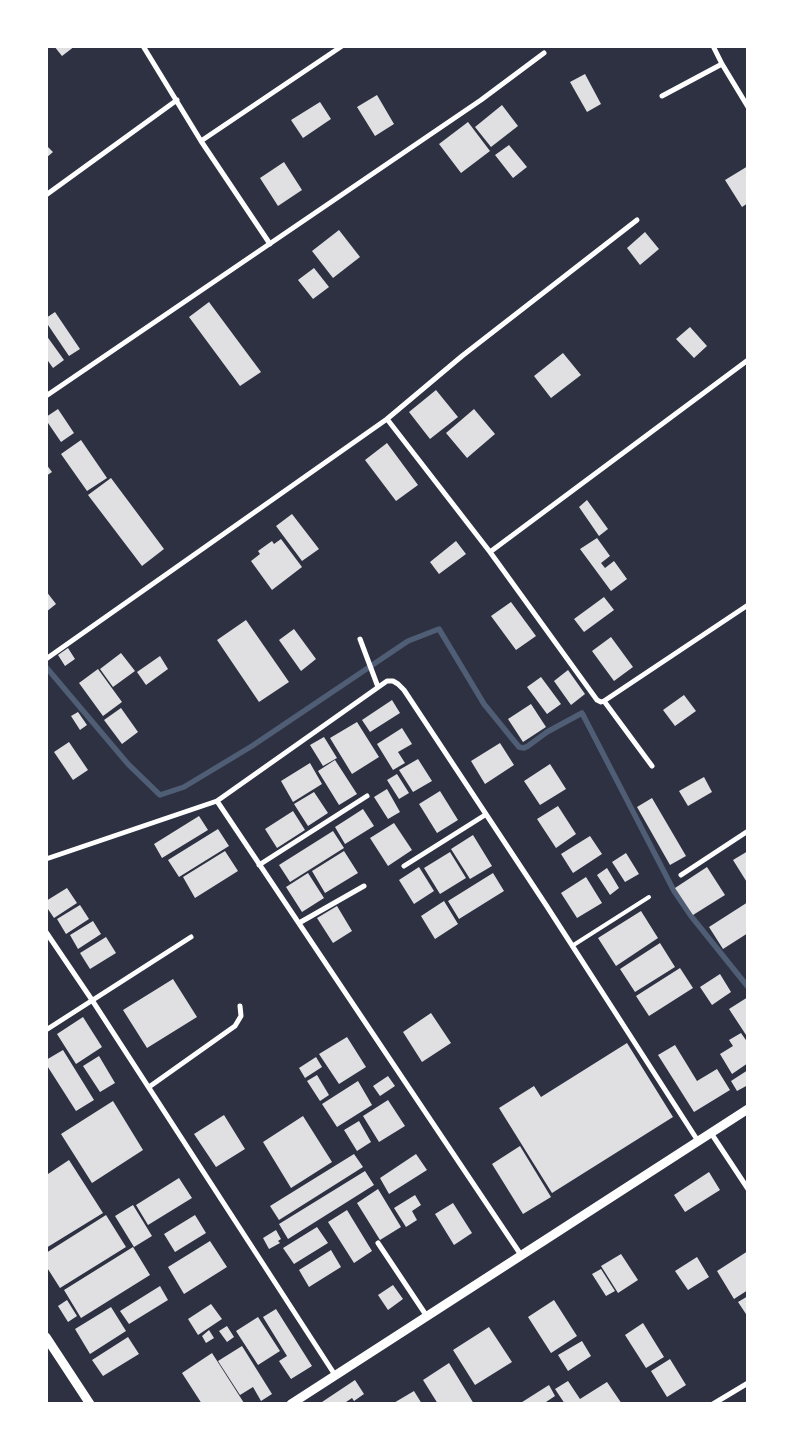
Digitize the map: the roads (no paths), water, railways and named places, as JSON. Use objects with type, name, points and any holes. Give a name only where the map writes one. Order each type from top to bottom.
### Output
[{"type":"street","points":[[143,46],[201,141],[270,244]]},
{"type":"street","points":[[201,141],[342,46]]},
{"type":"street","points":[[713,46],[748,107]]},
{"type":"street","points":[[46,396],[481,100],[544,53]]},
{"type":"street","points":[[662,96],[722,64]]},
{"type":"street","points":[[46,195],[177,100]]},
{"type":"street","points":[[46,659],[387,419],[462,356],[637,220]]},
{"type":"street","points":[[490,552],[748,360]]},
{"type":"street","points":[[387,419],[490,552],[597,700],[604,701],[748,605]]},
{"type":"street","points":[[360,639],[368,656],[378,687]]},
{"type":"street","points":[[46,859],[217,801],[378,687],[387,681],[393,681],[404,690],[698,1141]]},
{"type":"street","points":[[604,701],[652,766]]},
{"type":"street","points":[[259,865],[367,796]]},
{"type":"street","points":[[217,801],[521,1254]]},
{"type":"street","points":[[404,866],[485,815]]},
{"type":"street","points":[[681,875],[748,831]]},
{"type":"street","points":[[299,923],[364,886]]},
{"type":"street","points":[[46,932],[335,1375]]},
{"type":"street","points":[[46,1030],[191,937]]},
{"type":"street","points":[[148,1087],[235,1026],[241,1016],[240,1006]]},
{"type":"street","points":[[291,1404],[426,1315],[748,1109]]},
{"type":"street","points":[[711,1133],[748,1189]]},
{"type":"street","points":[[378,1243],[426,1315]]},
{"type":"street","points":[[46,1337],[90,1404]]},
{"type":"street","points":[[713,1404],[748,1383]]},
{"type":"lane","points":[[572,946],[649,897]]},
{"type":"waterway","points":[[46,667],[128,764],[160,795],[184,787],[252,746],[408,641],[439,629],[484,704],[519,747],[524,748],[528,746],[547,732],[582,713],[674,891],[691,916],[748,987]]}]
